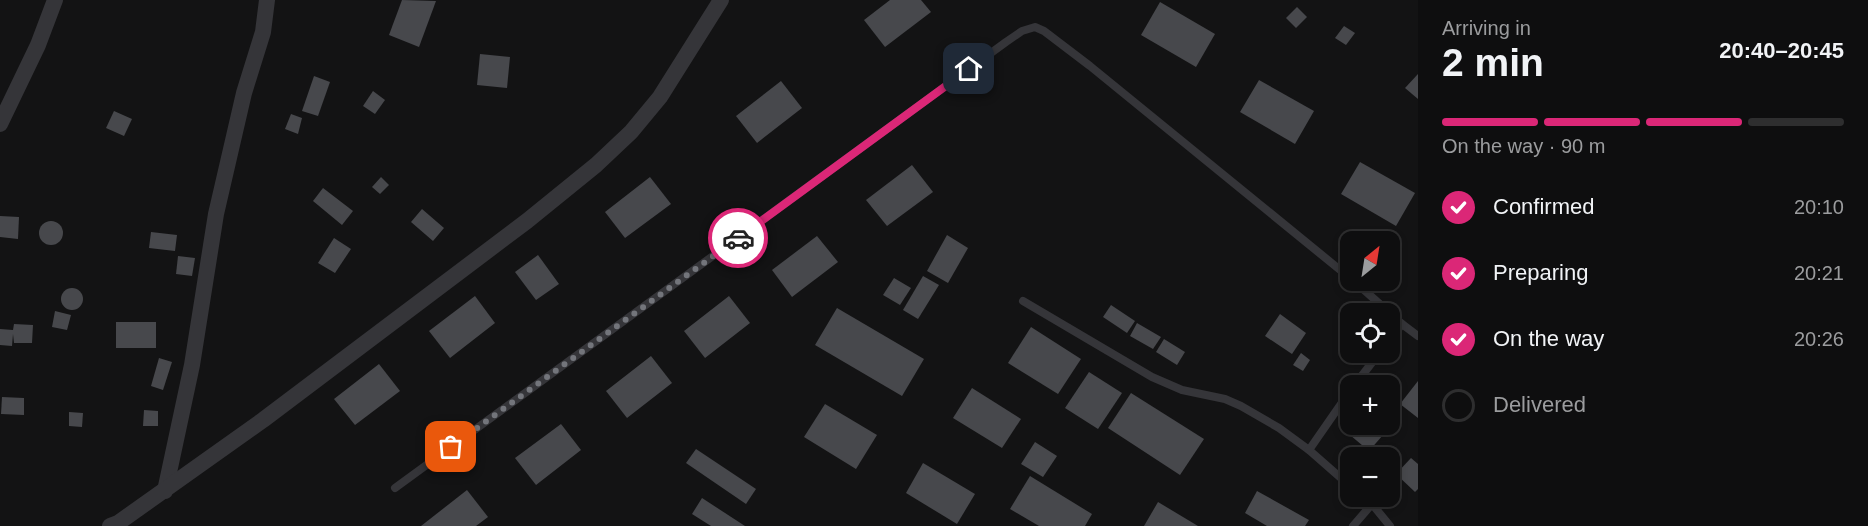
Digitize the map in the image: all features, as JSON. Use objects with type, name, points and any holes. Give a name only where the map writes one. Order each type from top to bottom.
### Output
[{"type":"street","points":[[0,124],[38,45],[55,0]]},
{"type":"street","points":[[165,491],[192,365],[216,214],[244,93],[263,32],[267,0]]},
{"type":"street","points":[[110,526],[118,524],[263,420],[527,221],[596,165],[631,132],[660,97],[721,0]]},
{"type":"lane","points":[[395,488],[1006,42],[1022,31],[1035,27],[1044,31],[1090,66],[1340,269]]},
{"type":"lane","points":[[1365,291],[1418,336]]},
{"type":"lane","points":[[1023,301],[1152,377],[1182,390],[1225,399],[1241,406],[1279,428],[1340,477]]},
{"type":"lane","points":[[1362,375],[1372,363]]},
{"type":"lane","points":[[1309,450],[1340,405]]},
{"type":"lane","points":[[1353,526],[1369,507]]},
{"type":"lane","points":[[1374,507],[1390,526]]},
{"type":"building","points":[[402,0],[436,1],[419,47],[389,35]]},
{"type":"building","points":[[890,0],[921,0],[931,12],[885,47],[864,20]]},
{"type":"building","points":[[1160,2],[1215,34],[1196,67],[1141,35]]},
{"type":"building","points":[[1297,7],[1307,17],[1296,28],[1286,18]]},
{"type":"building","points":[[1344,26],[1355,33],[1346,45],[1335,38]]},
{"type":"building","points":[[480,54],[510,57],[507,88],[477,85]]},
{"type":"building","points":[[1418,74],[1418,99],[1405,88]]},
{"type":"building","points":[[314,76],[330,82],[318,116],[302,111]]},
{"type":"building","points":[[1259,80],[1314,111],[1295,144],[1240,112]]},
{"type":"building","points":[[781,81],[802,108],[757,143],[736,116]]},
{"type":"building","points":[[373,91],[385,100],[375,114],[363,106]]},
{"type":"building","points":[[114,111],[132,119],[124,136],[106,128]]},
{"type":"building","points":[[291,114],[302,118],[298,134],[285,129]]},
{"type":"building","points":[[1360,162],[1415,193],[1396,226],[1341,194]]},
{"type":"building","points":[[912,165],[933,192],[887,226],[866,200]]},
{"type":"building","points":[[381,177],[389,185],[380,194],[372,187]]},
{"type":"building","points":[[650,177],[671,204],[625,238],[605,212]]},
{"type":"building","points":[[323,188],[353,211],[342,225],[313,201]]},
{"type":"building","points":[[422,209],[444,228],[433,241],[411,222]]},
{"type":"building","points":[[0,216],[19,217],[18,239],[0,237]]},
{"type":"building","points":[[51,221],[60,224],[63,233],[60,242],[51,245],[42,242],[39,233],[42,224]]},
{"type":"building","points":[[151,232],[177,235],[175,251],[149,248]]},
{"type":"building","points":[[947,235],[968,248],[948,283],[927,271]]},
{"type":"building","points":[[817,236],[838,262],[792,297],[772,270]]},
{"type":"building","points":[[334,238],[351,249],[335,273],[318,263]]},
{"type":"building","points":[[538,255],[559,284],[536,300],[515,272]]},
{"type":"building","points":[[178,256],[195,258],[192,276],[176,274]]},
{"type":"building","points":[[923,276],[939,285],[918,319],[903,310]]},
{"type":"building","points":[[894,278],[911,288],[900,305],[883,295]]},
{"type":"building","points":[[72,288],[80,291],[83,299],[80,307],[72,310],[64,307],[61,299],[64,291]]},
{"type":"building","points":[[475,296],[495,323],[450,358],[429,331]]},
{"type":"building","points":[[729,296],[750,323],[705,358],[684,331]]},
{"type":"building","points":[[1111,305],[1135,321],[1127,333],[1103,317]]},
{"type":"building","points":[[837,308],[924,359],[902,396],[815,345]]},
{"type":"building","points":[[55,311],[71,315],[67,330],[52,327]]},
{"type":"building","points":[[1280,314],[1306,333],[1292,354],[1265,336]]},
{"type":"building","points":[[116,322],[156,322],[156,348],[116,348]]},
{"type":"building","points":[[1137,323],[1161,337],[1153,349],[1130,336]]},
{"type":"building","points":[[14,324],[33,325],[32,343],[14,343],[13,334],[12,346],[0,345],[0,329],[13,330]]},
{"type":"building","points":[[1031,327],[1081,359],[1058,394],[1008,363]]},
{"type":"building","points":[[1164,339],[1185,352],[1177,365],[1156,352]]},
{"type":"building","points":[[1301,353],[1310,360],[1303,371],[1293,365]]},
{"type":"building","points":[[651,356],[672,383],[627,418],[606,391]]},
{"type":"building","points":[[159,358],[172,362],[163,390],[151,386]]},
{"type":"building","points":[[379,364],[400,391],[355,425],[334,399]]},
{"type":"building","points":[[1089,372],[1122,393],[1098,429],[1065,408]]},
{"type":"building","points":[[1418,381],[1418,418],[1400,404]]},
{"type":"building","points":[[972,388],[1021,419],[1002,448],[953,418]]},
{"type":"building","points":[[1131,393],[1204,439],[1180,475],[1108,428]]},
{"type":"building","points":[[2,397],[24,398],[24,415],[1,414]]},
{"type":"building","points":[[825,404],[877,435],[856,469],[804,437]]},
{"type":"building","points":[[144,410],[158,411],[158,426],[143,426]]},
{"type":"building","points":[[69,412],[83,413],[82,427],[69,426]]},
{"type":"building","points":[[561,424],[581,450],[536,485],[515,458]]},
{"type":"building","points":[[1350,435],[1383,435],[1372,447],[1364,447]]},
{"type":"building","points":[[1035,442],[1057,456],[1043,477],[1021,464]]},
{"type":"building","points":[[696,449],[756,489],[746,504],[686,463]]},
{"type":"building","points":[[1411,458],[1418,464],[1418,489],[1415,492],[1400,478],[1400,470]]},
{"type":"building","points":[[923,463],[975,494],[957,524],[906,493]]},
{"type":"building","points":[[1030,476],[1092,514],[1085,526],[1039,526],[1010,509]]},
{"type":"building","points":[[467,490],[488,517],[476,526],[421,526]]},
{"type":"building","points":[[1257,491],[1309,520],[1305,526],[1267,526],[1245,513]]},
{"type":"building","points":[[702,498],[745,526],[711,526],[692,514]]},
{"type":"building","points":[[1158,502],[1198,526],[1144,526]]},
{"type":"way so far","points":[[451,447],[738,238]]},
{"type":"route","points":[[738,238],[969,69]]}]
